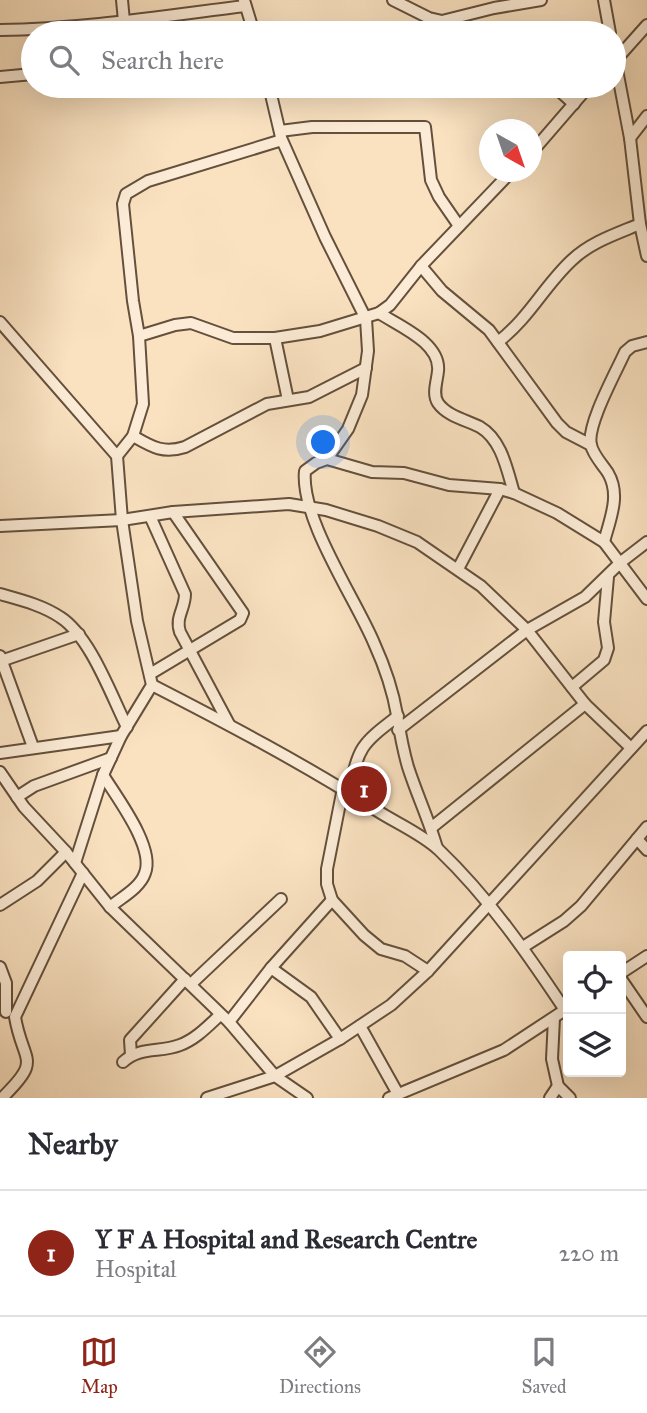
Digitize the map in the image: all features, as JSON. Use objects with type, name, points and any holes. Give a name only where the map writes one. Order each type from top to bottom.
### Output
[{"type":"street","points":[[122,0],[124,20]]},
{"type":"street","points":[[393,0],[429,18],[442,21],[541,0]]},
{"type":"street","points":[[604,0],[608,21]]},
{"type":"street","points":[[115,21],[245,3],[250,21]]},
{"type":"street","points":[[626,47],[647,25]]},
{"type":"street","points":[[0,30],[21,30]]},
{"type":"street","points":[[0,77],[21,75]]},
{"type":"street","points":[[271,98],[281,135],[325,237],[366,319],[366,368],[356,412],[327,459]]},
{"type":"street","points":[[567,98],[574,104]]},
{"type":"street","points":[[542,140],[579,98]]},
{"type":"street","points":[[622,98],[647,256]]},
{"type":"street","points":[[630,138],[647,116]]},
{"type":"street","points":[[117,456],[133,436],[143,404],[139,336],[132,301],[123,204],[126,194],[148,181],[312,127],[425,127],[430,180],[459,226]]},
{"type":"street","points":[[139,336],[166,327],[191,323],[233,338],[275,338],[300,335],[366,319],[390,305],[421,266],[501,182]]},
{"type":"street","points":[[498,342],[517,327],[572,260],[602,240],[640,224]]},
{"type":"street","points":[[421,266],[442,291],[483,325],[498,342],[557,423],[566,432],[591,444],[615,490],[604,542]]},
{"type":"street","points":[[379,313],[429,346],[438,368],[435,394],[438,402],[446,411],[482,429],[493,439],[501,452],[514,493]]},
{"type":"street","points":[[0,322],[117,456],[122,520],[137,621],[151,679],[346,791],[437,848],[489,904],[563,1003]]},
{"type":"street","points":[[275,338],[288,400]]},
{"type":"street","points":[[591,444],[592,429],[598,411],[625,352],[632,346],[647,342]]},
{"type":"street","points":[[133,436],[158,450],[173,451],[267,404],[309,397],[366,368]]},
{"type":"street","points":[[437,848],[408,767],[398,730],[398,716],[374,643],[331,558],[309,507],[305,471],[327,459],[372,472],[404,473],[449,485],[500,489],[514,493],[557,513],[604,542],[647,599]]},
{"type":"street","points":[[458,569],[500,489]]},
{"type":"street","points":[[0,526],[122,520],[173,512],[289,504],[327,510],[398,533],[417,542],[481,586],[527,630],[584,704],[631,748]]},
{"type":"street","points":[[75,863],[103,775],[151,679],[190,648],[240,620],[243,613],[173,512]]},
{"type":"street","points":[[150,516],[185,594],[185,602],[177,623],[180,632],[229,724]]},
{"type":"street","points":[[398,730],[527,630],[585,597],[621,562],[647,542]]},
{"type":"street","points":[[572,687],[604,660],[608,648],[604,622],[608,577]]},
{"type":"street","points":[[0,594],[45,609],[62,618],[79,634],[124,732]]},
{"type":"street","points":[[33,747],[1,658],[79,634]]},
{"type":"street","points":[[431,828],[584,704]]},
{"type":"street","points":[[398,716],[363,746],[357,756],[327,869],[327,884],[332,900],[364,935],[381,949],[405,956],[428,971]]},
{"type":"street","points":[[207,1098],[275,1076],[340,1039],[391,1004],[428,971],[647,731]]},
{"type":"street","points":[[0,753],[124,732]]},
{"type":"street","points":[[17,797],[34,786],[111,758]]},
{"type":"street","points":[[0,772],[17,797],[110,907],[225,1018],[275,1076],[295,1094],[307,1098]]},
{"type":"street","points":[[103,775],[145,847],[148,862],[145,875],[136,887],[110,907]]},
{"type":"street","points":[[523,947],[582,906],[647,827]]},
{"type":"street","points":[[637,839],[647,850]]},
{"type":"street","points":[[0,905],[37,881],[66,852]]},
{"type":"street","points":[[2,1098],[27,1068],[28,1058],[15,1017],[83,873]]},
{"type":"street","points":[[281,900],[188,982],[131,1040],[127,1058],[138,1051],[178,1046],[225,1018],[332,900]]},
{"type":"street","points":[[626,970],[647,956]]},
{"type":"street","points":[[0,967],[6,983],[3,1015]]},
{"type":"street","points":[[271,968],[311,997],[340,1039]]},
{"type":"street","points":[[626,986],[647,1017]]},
{"type":"street","points":[[3,1015],[23,996]]},
{"type":"street","points":[[360,1026],[394,1096],[425,1088],[504,1050],[563,1012]]},
{"type":"street","points":[[554,1018],[552,1059],[558,1086],[570,1098]]},
{"type":"street","points":[[550,1098],[558,1086]]},
{"type":"building","points":[[365,777],[372,781],[366,791],[359,787]]},
{"type":"place","name":"Y F A Hospital and Research Centre","points":[[364,789]]}]
